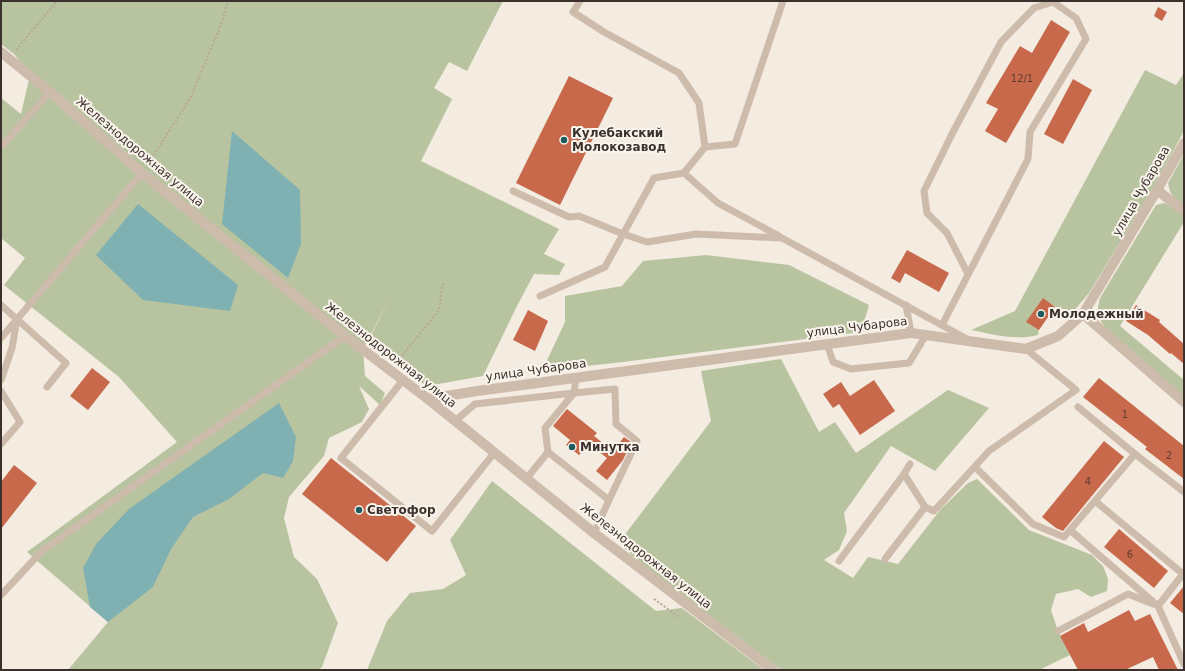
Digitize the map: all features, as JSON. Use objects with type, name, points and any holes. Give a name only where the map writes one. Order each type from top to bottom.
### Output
[{"type":"street","name":"Железнодорожная улица","points":[[5,56],[50,92],[142,173],[345,336],[428,399],[594,533],[772,670]]},
{"type":"street","name":"улица Чубарова","points":[[428,399],[911,332],[1026,349],[1058,336],[1083,314],[1184,143]]},
{"type":"street","points":[[1157,190],[1184,211]]},
{"type":"street","points":[[1083,314],[1184,402]]},
{"type":"lane","points":[[580,1],[573,12],[604,32],[679,73],[699,102],[705,147]]},
{"type":"lane","points":[[540,296],[605,267],[654,178],[684,173],[705,147],[735,144],[783,1]]},
{"type":"lane","points":[[942,325],[1028,159],[1030,132],[1086,39],[1076,18],[1053,2],[1034,8],[1001,42],[953,132],[924,191],[927,213],[947,233],[968,274]]},
{"type":"lane","points":[[1,147],[50,92]]},
{"type":"lane","points":[[1,338],[142,173]]},
{"type":"lane","points":[[684,173],[718,203],[973,342]]},
{"type":"lane","points":[[513,191],[569,217],[579,216],[623,234],[648,242],[696,234],[782,238]]},
{"type":"lane","points":[[1,305],[66,363],[47,387]]},
{"type":"lane","points":[[906,305],[911,332]]},
{"type":"lane","points":[[1,380],[12,348],[17,318]]},
{"type":"lane","points":[[827,344],[833,362],[851,369],[909,364],[926,335]]},
{"type":"lane","points":[[1,595],[42,551],[345,336]]},
{"type":"lane","points":[[904,474],[924,507],[934,511],[989,451],[1076,390],[1026,349]]},
{"type":"lane","points":[[576,378],[574,393],[545,428],[548,452],[609,500]]},
{"type":"lane","points":[[403,380],[340,458],[432,531],[494,452]]},
{"type":"lane","points":[[455,421],[474,404],[615,389],[616,424],[637,441],[594,533]]},
{"type":"lane","points":[[1,391],[20,422],[1,444]]},
{"type":"lane","points":[[1078,407],[1184,492]]},
{"type":"lane","points":[[526,478],[548,452]]},
{"type":"lane","points":[[975,467],[1033,524],[1064,537],[1135,454]]},
{"type":"lane","points":[[839,561],[910,464]]},
{"type":"lane","points":[[1095,501],[1184,574],[1158,606]]},
{"type":"lane","points":[[885,559],[924,507]]},
{"type":"lane","points":[[1070,530],[1158,606],[1184,664]]},
{"type":"lane","points":[[1058,631],[1128,594],[1158,606]]},
{"type":"path","points":[[5,56],[57,1]]},
{"type":"path","points":[[142,173],[190,98],[222,22],[228,1]]},
{"type":"path","points":[[390,370],[439,310],[443,284]]},
{"type":"path","points":[[654,599],[679,617]]},
{"type":"green space","points":[[1,1],[503,1],[467,71],[449,62],[434,88],[452,99],[421,161],[559,229],[544,254],[565,264],[559,275],[534,274],[483,376],[427,386],[368,342],[388,301],[363,350],[365,376],[385,393],[380,405],[359,386],[369,409],[362,422],[329,438],[324,456],[289,497],[284,518],[294,557],[317,579],[338,623],[322,667],[318,670],[68,670],[108,622],[27,552],[177,442],[119,377],[4,285],[25,258],[1,238],[1,98],[21,114],[30,75],[15,55],[1,44]]},
{"type":"green space","points":[[1145,70],[1176,85],[1184,73],[1184,131],[1154,186],[1089,293],[1073,312],[1055,307],[1043,299],[1038,335],[1030,337],[1013,337],[971,330],[1015,311]]},
{"type":"green space","points":[[1184,154],[1184,206],[1173,196],[1168,183]]},
{"type":"green space","points":[[1164,203],[1174,208],[1184,216],[1184,222],[1120,326],[1184,380],[1184,396],[1105,327],[1100,320],[1098,313],[1100,298],[1156,205]]},
{"type":"green space","points":[[706,255],[789,265],[869,305],[861,332],[542,371],[565,322],[565,296],[622,286],[643,261]]},
{"type":"green space","points":[[781,359],[819,432],[835,422],[856,453],[948,390],[989,408],[935,471],[891,446],[844,513],[847,531],[839,550],[824,560],[853,578],[868,557],[898,564],[941,509],[968,483],[977,479],[1029,530],[1092,555],[1103,566],[1108,579],[1107,591],[1091,597],[1078,589],[1056,594],[1051,610],[1058,631],[1070,655],[1039,670],[781,670],[637,560],[625,549],[620,541],[711,421],[701,371]]},
{"type":"green space","points":[[492,481],[656,611],[682,608],[764,670],[367,670],[387,621],[410,593],[443,589],[466,575],[450,540]]},
{"type":"water","points":[[232,131],[300,190],[301,244],[288,278],[222,224]]},
{"type":"water","points":[[138,204],[238,285],[230,311],[143,300],[96,255]]},
{"type":"water","points":[[279,403],[296,437],[293,461],[283,478],[263,473],[229,499],[193,517],[171,549],[153,587],[108,622],[90,607],[83,568],[96,544],[129,509]]},
{"type":"building","points":[[1158,7],[1167,12],[1162,21],[1154,16]]},
{"type":"building","points":[[1051,20],[1070,32],[1006,143],[985,131],[998,109],[986,103],[1020,46],[1032,53]]},
{"type":"building","name":"Кулебакский Молокозавод","points":[[569,76],[613,98],[560,205],[516,183]]},
{"type":"building","points":[[1073,79],[1092,90],[1063,144],[1044,134]]},
{"type":"building","points":[[907,250],[949,273],[939,292],[905,273],[900,283],[891,278]]},
{"type":"building","name":"Молодежный","points":[[1043,298],[1055,307],[1039,330],[1026,322]]},
{"type":"building","points":[[1136,305],[1160,320],[1159,322],[1184,344],[1184,364],[1148,335],[1126,321]]},
{"type":"building","points":[[528,310],[548,321],[535,351],[513,340]]},
{"type":"building","points":[[92,368],[110,382],[88,410],[70,396]]},
{"type":"building","points":[[1099,378],[1184,446],[1184,479],[1145,449],[1147,447],[1083,397]]},
{"type":"building","points":[[874,380],[895,411],[860,435],[839,404],[833,408],[823,394],[841,382],[850,396]]},
{"type":"building","points":[[567,409],[597,433],[594,436],[613,451],[624,437],[631,442],[623,460],[607,480],[596,471],[607,458],[589,444],[579,455],[566,445],[570,440],[553,426]]},
{"type":"building","points":[[1104,441],[1124,457],[1063,531],[1056,528],[1042,517]]},
{"type":"building","name":"Светофор","points":[[331,458],[416,526],[387,562],[302,494]]},
{"type":"building","points":[[14,465],[37,483],[1,529],[1,482]]},
{"type":"building","points":[[1119,529],[1168,571],[1154,588],[1104,547]]},
{"type":"building","points":[[1184,586],[1184,614],[1170,603]]},
{"type":"building","points":[[1129,610],[1135,621],[1150,614],[1178,670],[1159,670],[1153,657],[1125,670],[1078,670],[1060,636],[1084,623],[1088,632]]},
{"type":"place","name":"Кулебакский Молокозавод","points":[[564,140]]},
{"type":"place","name":"Молодежный","points":[[1041,314]]},
{"type":"place","name":"Минутка","points":[[572,447]]},
{"type":"place","name":"Светофор","points":[[359,510]]}]
